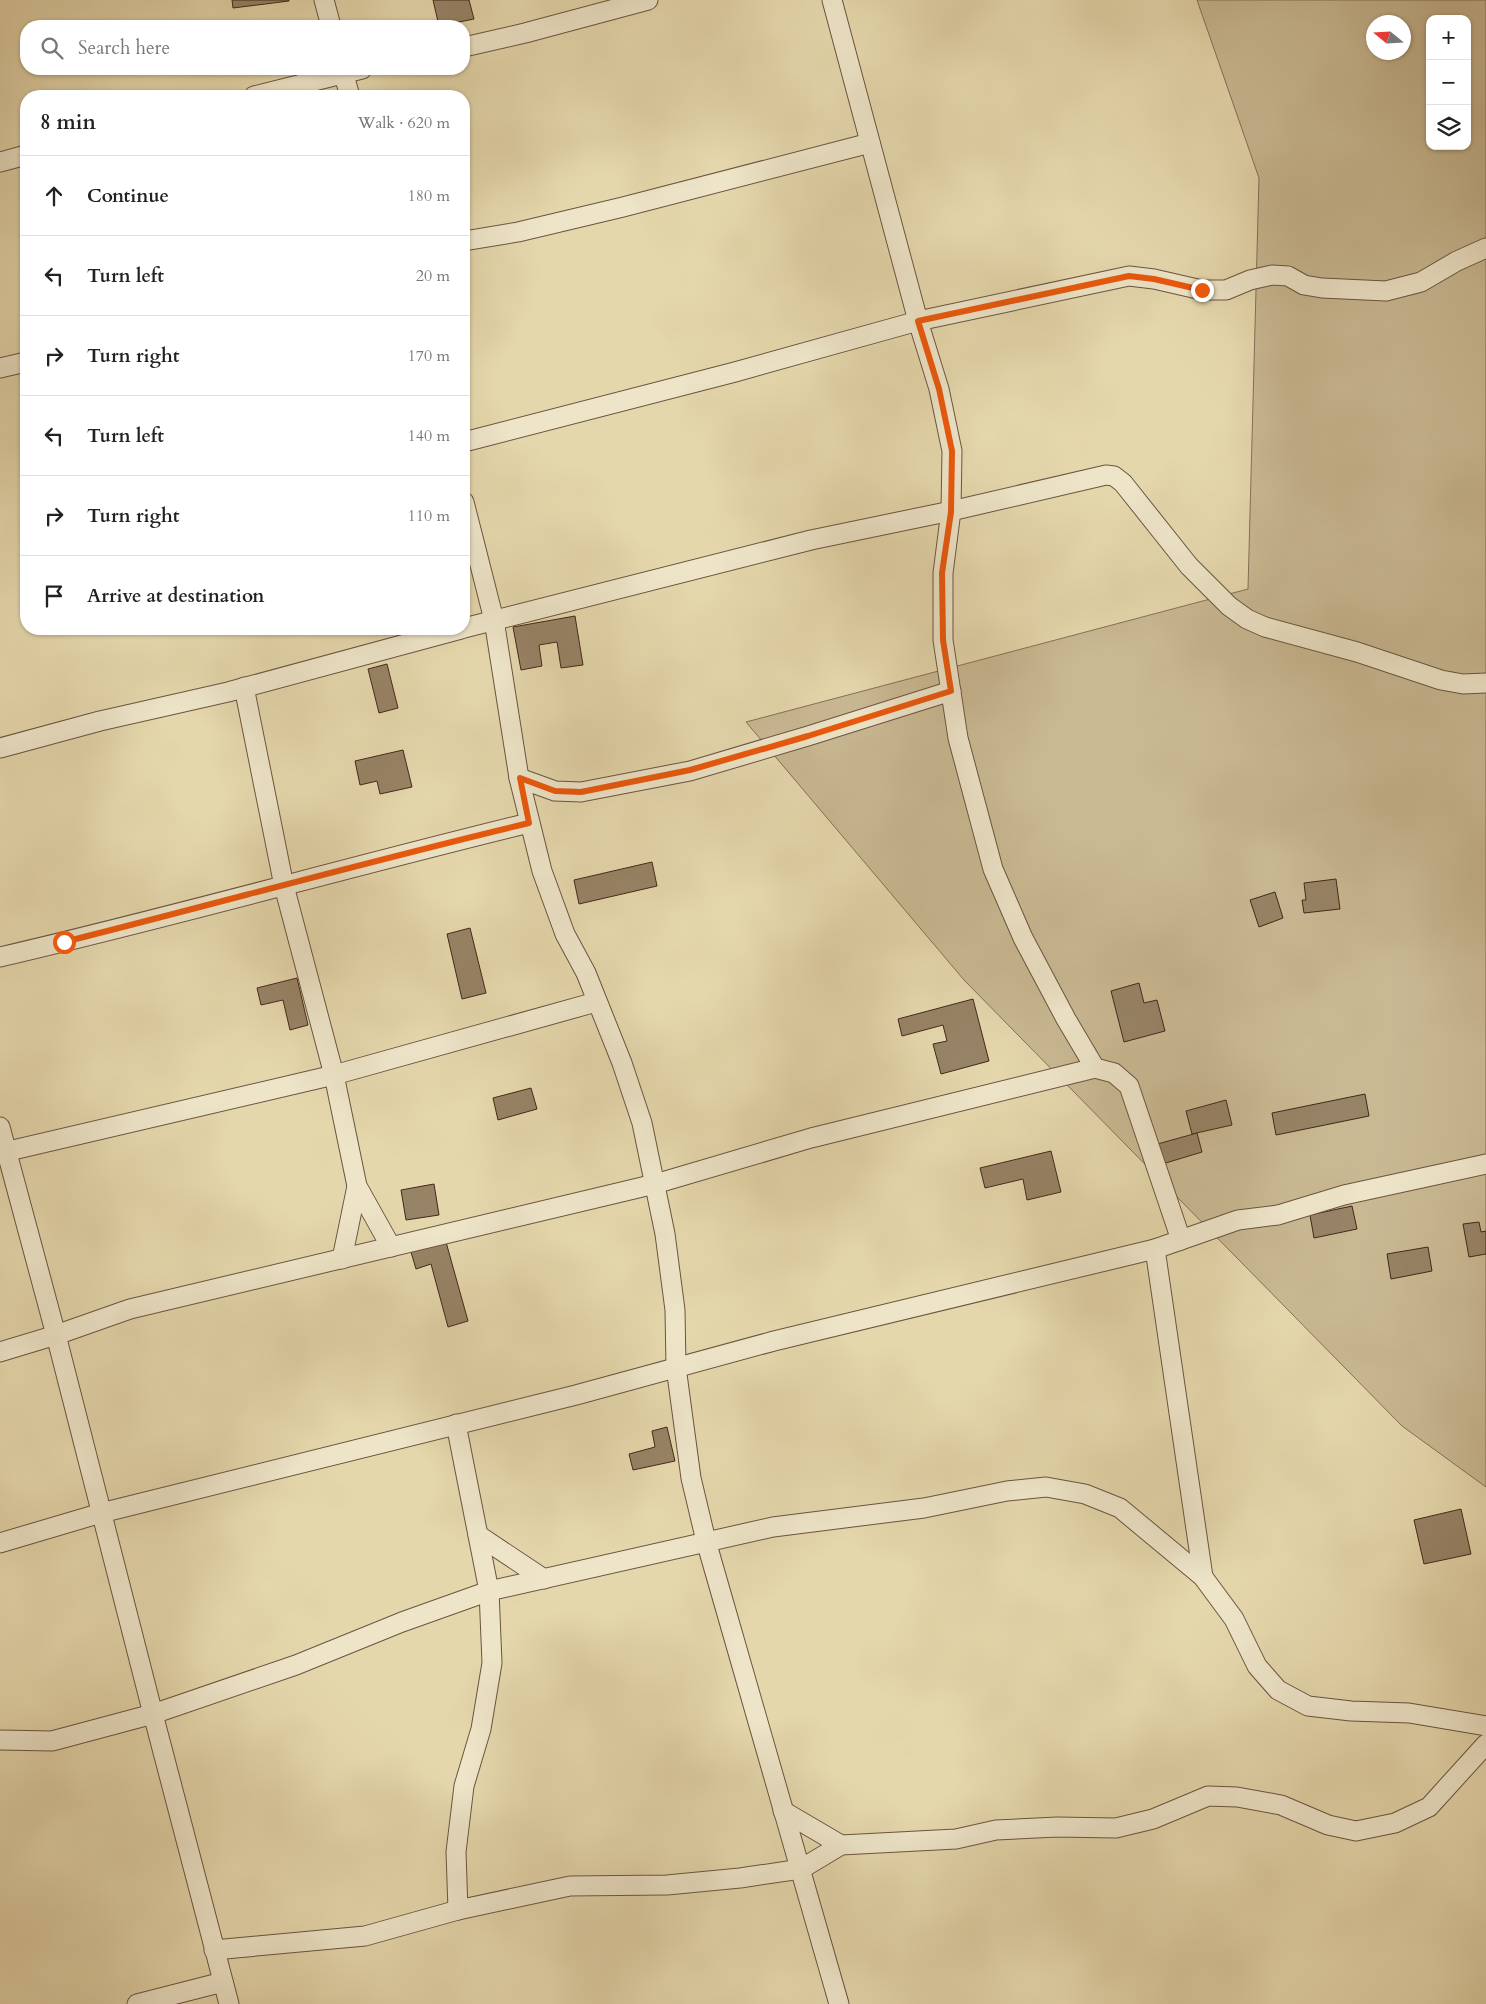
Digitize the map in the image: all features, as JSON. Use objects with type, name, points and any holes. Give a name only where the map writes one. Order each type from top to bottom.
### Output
[{"type":"street","points":[[324,0],[329,20]]},
{"type":"street","points":[[470,45],[525,33],[648,0]]},
{"type":"street","points":[[832,0],[918,321],[939,389],[952,451],[951,512],[942,573],[943,640],[958,738],[993,869],[1023,938],[1066,1019],[1095,1068]]},
{"type":"street","points":[[275,90],[329,75]]},
{"type":"street","points":[[344,75],[348,90]]},
{"type":"street","points":[[470,240],[518,232],[623,207],[870,143]]},
{"type":"street","points":[[0,162],[20,157]]},
{"type":"street","points":[[470,440],[726,374],[918,321],[1129,276],[1154,279],[1202,290],[1226,290],[1250,280],[1272,274],[1288,276],[1304,285],[1322,288],[1386,291],[1421,282],[1457,261],[1486,248]]},
{"type":"street","points":[[0,368],[20,363]]},
{"type":"street","points":[[470,626],[811,540],[951,512],[1106,475],[1114,476],[1123,483],[1188,566],[1229,606],[1247,619],[1265,627],[1357,652],[1441,680],[1463,684],[1486,683]]},
{"type":"street","points":[[470,526],[494,620],[520,778],[529,823],[542,871],[565,934],[586,973],[622,1063],[642,1123],[665,1234],[675,1310],[676,1367],[691,1478],[706,1541],[839,2004]]},
{"type":"street","points":[[0,748],[100,721],[244,687],[436,635]]},
{"type":"street","points":[[244,687],[284,886],[334,1075],[357,1186],[391,1248]]},
{"type":"street","points":[[520,778],[555,791],[581,792],[690,770],[808,736],[951,691]]},
{"type":"street","points":[[0,957],[284,886],[380,859],[529,823]]},
{"type":"street","points":[[3,1152],[334,1075],[596,1002]]},
{"type":"street","points":[[0,1352],[130,1309],[655,1184],[812,1138],[1095,1068],[1114,1073],[1129,1086],[1180,1240]]},
{"type":"street","points":[[0,1127],[3,1152],[56,1335],[152,1714],[229,2004]]},
{"type":"street","points":[[0,1543],[101,1513],[332,1457],[576,1395],[676,1367],[1154,1249],[1238,1220],[1278,1215],[1344,1195],[1486,1164]]},
{"type":"street","points":[[342,1259],[357,1186]]},
{"type":"street","points":[[1154,1249],[1203,1577]]},
{"type":"street","points":[[456,1424],[489,1592],[492,1663],[482,1728],[464,1786],[456,1852],[458,1910]]},
{"type":"street","points":[[0,1740],[52,1741],[152,1714],[296,1665],[402,1622],[489,1592],[772,1527],[924,1508],[1007,1491],[1046,1487],[1085,1494],[1120,1508],[1203,1577],[1234,1619],[1258,1666],[1278,1690],[1285,1694],[1308,1706],[1351,1711],[1409,1713],[1486,1726]]},
{"type":"street","points":[[478,1535],[544,1579]]},
{"type":"street","points":[[214,1950],[365,1936],[458,1910],[570,1886],[667,1885],[740,1878],[801,1868],[841,1845],[956,1839],[996,1830],[1057,1827],[1116,1828],[1153,1819],[1208,1796],[1237,1797],[1281,1805],[1328,1825],[1356,1830],[1395,1823],[1429,1807],[1486,1744]]},
{"type":"street","points":[[783,1811],[841,1845]]},
{"type":"street","points":[[137,2004],[223,1982]]},
{"type":"shaded area","points":[[1197,0],[1486,0],[1486,1487],[1402,1426],[964,980],[746,722],[1248,589],[1259,178]]},
{"type":"building","points":[[232,0],[289,0],[289,1],[233,8]]},
{"type":"building","points":[[433,0],[469,0],[474,19],[438,20]]},
{"type":"building","points":[[575,616],[583,665],[561,668],[557,642],[539,645],[542,666],[521,670],[513,627]]},
{"type":"building","points":[[387,664],[398,708],[379,713],[368,669]]},
{"type":"building","points":[[403,750],[412,787],[380,794],[377,781],[360,785],[355,761]]},
{"type":"building","points":[[652,862],[657,886],[579,904],[574,880]]},
{"type":"building","points":[[1336,879],[1340,909],[1304,913],[1302,900],[1306,900],[1304,883]]},
{"type":"building","points":[[1275,892],[1283,918],[1259,927],[1250,900]]},
{"type":"building","points":[[470,928],[486,993],[462,999],[447,934]]},
{"type":"building","points":[[297,978],[308,1025],[290,1030],[283,1000],[261,1005],[257,988]]},
{"type":"building","points":[[1139,983],[1144,1003],[1157,1000],[1165,1031],[1124,1042],[1111,991]]},
{"type":"building","points":[[973,999],[989,1061],[941,1074],[933,1044],[947,1041],[943,1025],[902,1036],[898,1019]]},
{"type":"building","points":[[531,1088],[537,1109],[498,1120],[493,1098]]},
{"type":"building","points":[[1365,1094],[1369,1116],[1276,1135],[1272,1113]]},
{"type":"building","points":[[1226,1100],[1232,1125],[1192,1134],[1186,1111]]},
{"type":"building","points":[[1197,1133],[1202,1152],[1159,1165],[1154,1145]]},
{"type":"building","points":[[1051,1151],[1061,1192],[1027,1200],[1023,1179],[985,1188],[980,1168]]},
{"type":"building","points":[[434,1184],[439,1215],[406,1220],[401,1190]]},
{"type":"building","points":[[1352,1206],[1357,1229],[1314,1238],[1310,1215]]},
{"type":"building","points":[[1479,1222],[1481,1232],[1486,1231],[1486,1254],[1469,1257],[1463,1224]]},
{"type":"building","points":[[446,1242],[468,1321],[448,1327],[431,1264],[416,1269],[411,1252]]},
{"type":"building","points":[[1428,1247],[1432,1271],[1391,1279],[1387,1254]]},
{"type":"building","points":[[667,1427],[675,1461],[633,1470],[629,1454],[655,1447],[652,1431]]},
{"type":"building","points":[[1461,1509],[1471,1554],[1424,1564],[1414,1520]]},
{"type":"route","points":[[64,942],[284,886],[380,859],[529,823],[520,778],[555,791],[581,792],[690,770],[808,736],[951,691],[943,640],[942,573],[951,512],[952,451],[939,389],[918,321],[1129,276],[1154,279],[1202,290]]}]
